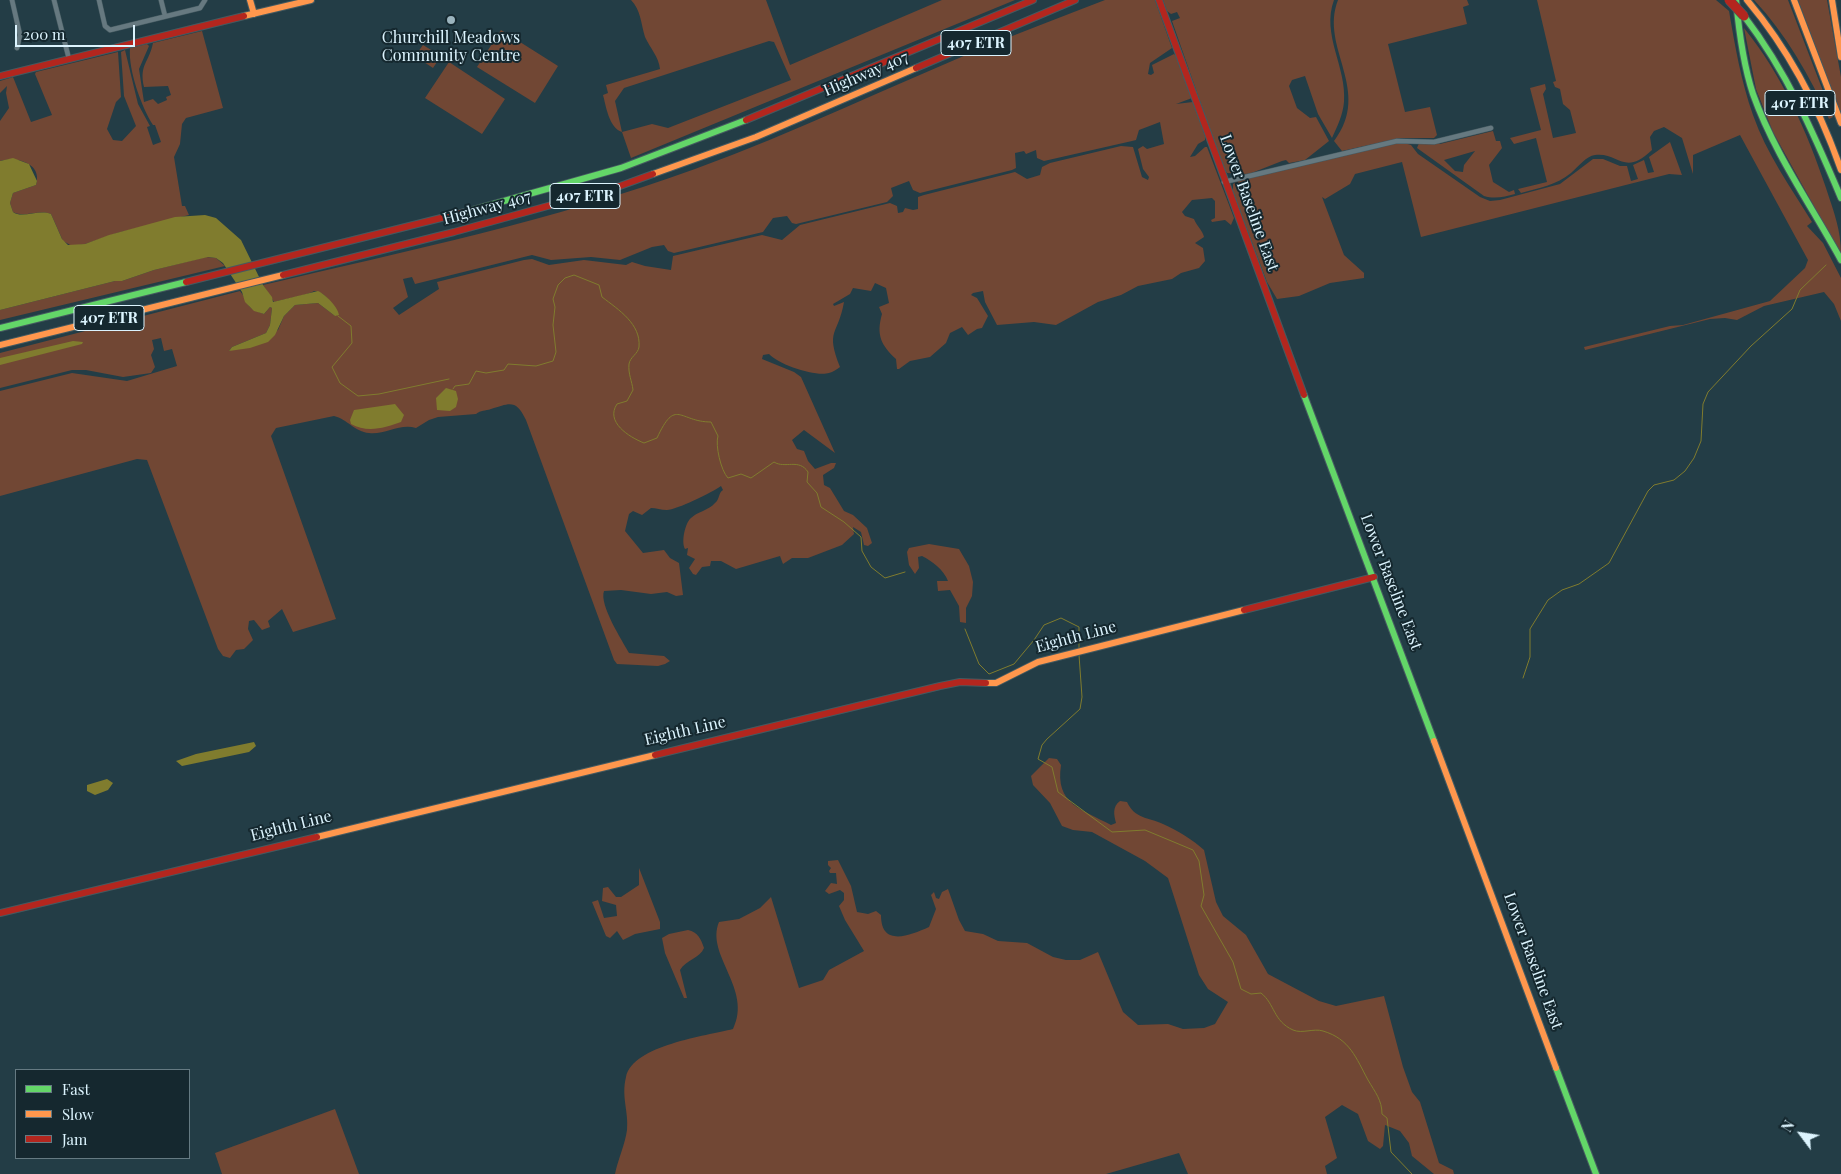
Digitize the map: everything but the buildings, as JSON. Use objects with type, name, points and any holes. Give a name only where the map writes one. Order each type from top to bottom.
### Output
[{"type":"main road","points":[[250,0],[254,14]]},
{"type":"main road","points":[[0,76],[311,0]]},
{"type":"main road","name":"Highway 407","points":[[0,328],[482,208],[621,168],[786,106],[1033,0]]},
{"type":"main road","name":"Highway 407","points":[[0,345],[518,216],[594,194],[689,162],[805,117],[1075,0]]},
{"type":"main road","name":"Lower Baseline East","points":[[1159,0],[1224,182],[1374,577],[1596,1174]]},
{"type":"main road","name":"407 ETR","points":[[1729,0],[1744,16],[1782,68],[1795,90],[1841,198]]},
{"type":"main road","points":[[1736,0],[1739,36],[1753,93],[1798,189],[1822,224],[1841,260]]},
{"type":"main road","name":"407 ETR","points":[[1746,0],[1774,33],[1801,75],[1822,117],[1841,170]]},
{"type":"main road","points":[[1794,0],[1841,123]]},
{"type":"main road","points":[[1832,0],[1841,57]]},
{"type":"main road","name":"Eighth Line","points":[[0,913],[940,686],[960,682],[996,683],[1029,665],[1076,651],[1374,577]]},
{"type":"street","points":[[12,0],[20,35],[17,48]]},
{"type":"street","points":[[54,0],[69,59]]},
{"type":"street","points":[[99,0],[107,29],[200,8],[205,0]]},
{"type":"street","points":[[161,0],[166,16]]},
{"type":"street","points":[[1224,182],[1397,141],[1434,142],[1490,128]]},
{"type":"shaded area","points":[[631,0],[766,0],[790,65],[942,0],[1015,0],[631,158],[622,132],[611,121],[603,95],[608,93],[606,85],[660,69],[645,37],[639,13]],"holes":[[[769,41],[774,42],[791,80],[668,128],[652,124],[622,132],[615,101],[624,88]]]},
{"type":"shaded area","points":[[1105,0],[1155,0],[1172,48],[1150,63],[1148,74],[1154,73],[1152,65],[1174,54],[1176,56],[1192,98],[1176,104],[1193,102],[1205,136],[1205,140],[1198,144],[1190,157],[1195,156],[1207,147],[1234,218],[1231,225],[1225,220],[1212,222],[1211,220],[1215,218],[1215,201],[1212,198],[1192,200],[1182,212],[1185,216],[1194,219],[1204,237],[1195,243],[1203,248],[1205,261],[1199,268],[1181,273],[1172,279],[1138,286],[1121,295],[1098,302],[1056,325],[1034,322],[997,325],[985,302],[983,291],[973,293],[971,295],[977,298],[988,316],[982,328],[968,335],[962,327],[950,333],[946,343],[930,357],[910,361],[899,369],[897,369],[896,359],[881,339],[880,321],[882,314],[879,307],[889,303],[886,288],[875,283],[871,291],[853,288],[850,294],[833,304],[834,306],[844,302],[833,339],[833,346],[840,367],[836,370],[823,374],[807,372],[789,366],[769,354],[763,355],[762,359],[794,372],[801,377],[835,453],[804,430],[792,440],[797,449],[804,451],[808,461],[815,469],[836,463],[834,468],[823,475],[824,485],[830,488],[844,511],[853,515],[867,528],[872,543],[868,546],[864,545],[861,532],[853,527],[854,534],[842,545],[808,558],[792,558],[783,564],[780,556],[736,569],[721,561],[711,561],[710,566],[702,567],[696,575],[689,568],[695,559],[687,555],[688,548],[685,549],[684,546],[685,528],[691,518],[717,501],[723,490],[721,486],[672,509],[651,508],[642,515],[633,511],[629,514],[625,531],[643,553],[664,550],[670,558],[679,563],[683,595],[676,596],[667,592],[651,594],[621,590],[604,591],[603,597],[612,622],[629,653],[664,656],[670,661],[665,664],[658,666],[617,664],[614,660],[526,420],[519,409],[512,404],[481,411],[476,414],[438,417],[416,428],[404,427],[375,433],[359,430],[334,416],[276,428],[271,436],[336,619],[293,632],[282,609],[268,621],[270,627],[262,630],[254,620],[249,621],[248,629],[253,640],[244,649],[236,650],[230,658],[223,656],[218,649],[147,460],[137,459],[0,496],[0,391],[72,373],[127,381],[177,366],[172,349],[164,351],[161,338],[152,340],[154,349],[151,355],[155,367],[151,373],[123,377],[86,370],[72,370],[0,388],[0,353],[240,291],[253,309],[264,314],[270,307],[272,308],[270,325],[266,333],[232,347],[229,351],[278,330],[284,316],[295,305],[318,303],[335,316],[329,300],[318,292],[314,291],[274,302],[263,285],[426,247],[535,219],[642,187],[733,155],[992,44]],"holes":[[[1160,122],[1164,144],[1147,149],[1143,146],[1138,149],[1143,169],[1149,177],[1148,180],[1142,177],[1133,147],[1121,146],[1050,163],[1042,167],[1040,175],[1027,179],[1015,172],[924,195],[918,197],[918,209],[905,208],[903,212],[898,213],[897,206],[890,203],[800,225],[782,240],[762,235],[673,256],[671,270],[632,262],[626,265],[584,260],[549,265],[532,259],[524,260],[437,282],[439,289],[399,315],[393,308],[408,297],[403,279],[412,277],[415,284],[532,255],[551,260],[591,257],[620,260],[652,247],[664,245],[668,251],[674,253],[763,232],[773,218],[787,216],[792,223],[796,224],[887,202],[893,196],[891,188],[909,181],[913,190],[920,193],[1012,170],[1016,168],[1015,153],[1024,151],[1026,154],[1036,150],[1037,158],[1044,161],[1136,140],[1139,130]]]},
{"type":"shaded area","points":[[1163,0],[1334,0],[1330,26],[1342,76],[1344,102],[1341,116],[1332,138],[1318,114],[1305,76],[1292,80],[1289,86],[1297,108],[1310,118],[1316,117],[1329,141],[1305,160],[1289,163],[1286,160],[1282,161],[1249,174],[1227,173],[1223,167],[1172,21],[1180,18],[1177,12],[1171,14],[1167,11]]},
{"type":"shaded area","points":[[1338,0],[1467,0],[1469,5],[1463,7],[1467,24],[1388,44],[1405,112],[1430,107],[1437,135],[1434,138],[1401,138],[1342,151],[1334,141],[1345,122],[1348,104],[1347,87],[1335,35],[1334,18]]},
{"type":"shaded area","points":[[1537,0],[1716,0],[1729,11],[1742,76],[1758,129],[1780,170],[1812,222],[1807,226],[1823,243],[1841,278],[1841,321],[1834,304],[1824,292],[1764,306],[1737,320],[1725,318],[1710,319],[1585,350],[1584,347],[1670,326],[1683,325],[1770,301],[1805,268],[1808,260],[1740,135],[1693,155],[1693,174],[1682,138],[1664,127],[1654,131],[1650,137],[1652,150],[1635,162],[1622,162],[1603,155],[1595,155],[1585,160],[1566,177],[1547,186],[1521,193],[1518,189],[1547,182],[1536,138],[1514,144],[1510,138],[1541,130],[1530,88],[1545,84],[1546,89],[1543,94],[1553,138],[1576,133],[1570,110],[1563,104],[1560,89],[1555,87],[1553,82],[1556,81]]},
{"type":"shaded area","points":[[1754,0],[1788,0],[1833,117],[1829,119],[1814,87],[1787,41]]},
{"type":"shaded area","points":[[1798,0],[1827,0],[1841,77],[1841,114]]},
{"type":"shaded area","points":[[1744,28],[1782,84],[1811,146],[1834,213],[1840,237],[1841,255],[1773,132],[1756,89]]},
{"type":"shaded area","points":[[501,30],[558,66],[535,103],[477,67]]},
{"type":"shaded area","points":[[202,31],[223,108],[186,118],[182,124],[180,144],[174,157],[182,206],[185,206],[189,215],[72,246],[63,241],[51,214],[42,212],[17,214],[13,212],[10,203],[13,193],[36,185],[37,177],[36,171],[27,163],[13,160],[0,161],[0,121],[9,108],[6,93],[7,86],[0,93],[0,81],[13,77],[31,122],[52,115],[35,74],[36,72],[118,52],[121,97],[116,102],[107,129],[113,140],[122,141],[136,126],[124,96],[121,52],[125,50],[138,104],[150,126],[147,127],[153,145],[161,142],[155,125],[153,125],[140,99],[133,78],[130,48],[147,44],[149,46],[139,69],[144,102],[153,99],[158,104],[167,100],[166,97],[171,95],[168,86],[144,87],[144,68],[153,43]]},
{"type":"shaded area","points":[[423,45],[441,56],[433,68],[415,56]]},
{"type":"shaded area","points":[[449,62],[505,99],[482,134],[425,98]]},
{"type":"shaded area","points":[[1493,131],[1496,141],[1500,141],[1502,148],[1489,165],[1493,182],[1509,192],[1514,190],[1515,194],[1500,197],[1484,196],[1417,148],[1419,143],[1438,142],[1440,144]],"holes":[[[1475,151],[1464,165],[1463,172],[1455,171],[1444,160]]]},
{"type":"shaded area","points":[[1401,142],[1411,145],[1418,154],[1480,197],[1490,201],[1560,184],[1593,159],[1603,159],[1620,166],[1627,166],[1631,181],[1638,179],[1633,165],[1644,160],[1648,173],[1654,172],[1649,157],[1670,142],[1682,175],[1669,174],[1421,237],[1402,162],[1355,174],[1350,184],[1325,199],[1322,197],[1344,255],[1364,273],[1364,278],[1330,283],[1299,296],[1277,299],[1267,282],[1233,192],[1233,184],[1240,180]]},
{"type":"shaded area","points":[[13,158],[29,164],[37,181],[36,185],[13,193],[10,203],[13,212],[21,215],[51,214],[62,239],[68,245],[85,244],[109,235],[175,217],[205,215],[216,218],[241,240],[273,302],[318,291],[325,295],[336,308],[339,315],[335,316],[318,303],[295,305],[284,316],[275,335],[268,342],[250,348],[229,351],[232,347],[266,333],[270,325],[272,308],[270,307],[264,314],[254,311],[245,302],[242,292],[223,263],[216,258],[208,257],[154,270],[122,281],[115,281],[0,310],[0,161]]},
{"type":"shaded area","points":[[206,257],[216,258],[225,266],[0,320],[0,310],[115,281],[122,281],[154,270]]},
{"type":"shaded area","points":[[73,341],[83,342],[82,344],[0,365],[0,358]]},
{"type":"shaded area","points":[[446,388],[456,391],[458,399],[456,407],[450,411],[437,410],[436,398]]},
{"type":"shaded area","points":[[395,404],[404,415],[401,422],[382,428],[370,429],[351,424],[350,420],[354,410]]},
{"type":"shaded area","points":[[929,544],[959,549],[969,566],[973,582],[972,596],[966,608],[966,623],[960,622],[959,606],[950,590],[938,591],[937,581],[948,581],[941,570],[922,556],[918,557],[919,568],[915,574],[909,565],[907,552],[909,548]]},
{"type":"shaded area","points":[[254,742],[256,746],[249,752],[182,766],[176,761],[196,754]]},
{"type":"shaded area","points":[[1049,758],[1057,759],[1061,765],[1060,778],[1062,789],[1072,804],[1080,809],[1111,825],[1116,823],[1114,811],[1117,803],[1120,801],[1127,802],[1130,808],[1138,815],[1174,829],[1204,850],[1216,902],[1223,916],[1246,935],[1268,974],[1319,1001],[1336,1006],[1384,996],[1403,1067],[1412,1092],[1420,1102],[1439,1163],[1453,1170],[1454,1174],[1434,1174],[1412,1156],[1409,1143],[1400,1131],[1385,1125],[1383,1146],[1380,1149],[1368,1141],[1358,1114],[1342,1105],[1325,1117],[1337,1158],[1325,1166],[1327,1174],[1188,1174],[1179,1153],[1106,1174],[615,1174],[627,1130],[625,1084],[626,1077],[632,1066],[642,1057],[672,1044],[733,1029],[738,1014],[737,1000],[734,986],[718,947],[716,934],[719,922],[739,919],[760,908],[771,897],[799,988],[823,980],[829,970],[864,951],[845,920],[839,906],[844,900],[844,893],[840,890],[829,894],[825,891],[831,883],[837,884],[836,873],[830,873],[831,868],[828,865],[828,861],[838,860],[851,886],[857,912],[868,914],[876,911],[881,915],[882,925],[886,932],[891,935],[905,936],[929,927],[936,909],[931,895],[934,892],[936,898],[939,899],[942,892],[948,889],[965,931],[983,934],[998,941],[1027,943],[1053,957],[1066,960],[1080,960],[1098,952],[1123,1012],[1138,1025],[1168,1024],[1183,1029],[1204,1028],[1215,1024],[1228,1002],[1208,989],[1199,975],[1168,878],[1145,861],[1092,832],[1073,830],[1062,826],[1050,803],[1033,785],[1031,776]]},
{"type":"shaded area","points":[[107,779],[113,783],[108,790],[95,795],[87,791],[87,785]]},
{"type":"shaded area","points":[[639,868],[660,922],[660,929],[635,934],[623,940],[617,931],[610,938],[606,936],[592,902],[598,900],[604,918],[617,916],[616,905],[602,901],[603,888],[608,887],[616,897],[621,897],[639,885]]},
{"type":"shaded area","points":[[688,930],[699,936],[704,948],[680,970],[687,998],[684,998],[665,953],[662,938],[669,934]]},
{"type":"shaded area","points":[[335,1109],[359,1174],[222,1174],[215,1153]]},
{"type":"waterway","points":[[1523,678],[1530,657],[1530,629],[1548,600],[1562,590],[1579,584],[1609,563],[1648,491],[1654,485],[1674,480],[1685,471],[1694,458],[1701,441],[1703,404],[1708,392],[1751,346],[1792,309],[1800,290],[1826,265]]},
{"type":"waterway","points":[[453,389],[455,386],[469,384],[476,371],[486,373],[504,370],[508,364],[536,366],[553,361],[556,352],[553,325],[555,307],[553,299],[558,285],[565,278],[574,275],[599,285],[602,297],[628,318],[633,324],[639,339],[639,347],[629,364],[633,390],[627,401],[617,404],[614,411],[616,423],[620,428],[644,443],[657,438],[663,426],[674,415],[711,422],[718,436],[717,445],[721,464],[728,478],[741,474],[751,478],[774,462],[804,468],[808,472],[807,482],[817,493],[821,507],[844,522],[861,537],[862,551],[871,567],[885,578],[905,572]]},
{"type":"waterway","points":[[338,316],[351,326],[352,343],[332,367],[340,383],[358,396],[379,394],[449,379]]},
{"type":"waterway","points":[[965,629],[979,664],[989,674],[1014,664],[1044,625],[1061,618],[1079,627],[1079,648]]},
{"type":"waterway","points":[[1079,655],[1082,697],[1080,709],[1047,739],[1042,745],[1038,759],[1052,767],[1058,792],[1112,832],[1145,830],[1193,850],[1199,861],[1204,895],[1201,906],[1233,962],[1241,989],[1251,994],[1261,993],[1266,997],[1282,1022],[1293,1030],[1323,1031],[1332,1034],[1346,1044],[1356,1057],[1376,1092],[1381,1104],[1382,1114],[1387,1118],[1391,1152],[1412,1174]]},
{"type":"traffic: fast","points":[[1736,0],[1744,60],[1753,94],[1782,158],[1841,260]]},
{"type":"traffic: fast","points":[[1744,16],[1774,59],[1786,81],[1810,127],[1841,198]]},
{"type":"traffic: fast","points":[[465,212],[621,168],[746,120]]},
{"type":"traffic: fast","points":[[0,328],[186,282]]},
{"type":"traffic: fast","points":[[1304,395],[1434,741]]},
{"type":"traffic: fast","points":[[1556,1068],[1596,1174]]},
{"type":"traffic: slow","points":[[250,0],[254,14]]},
{"type":"traffic: slow","points":[[244,16],[311,0]]},
{"type":"traffic: slow","points":[[1747,0],[1777,39],[1802,80],[1823,124],[1841,170]]},
{"type":"traffic: slow","points":[[1794,0],[1841,123]]},
{"type":"traffic: slow","points":[[1832,0],[1841,57]]},
{"type":"traffic: slow","points":[[653,174],[756,137],[916,68]]},
{"type":"traffic: slow","points":[[0,345],[283,275]]},
{"type":"traffic: slow","points":[[986,683],[996,683],[1038,662],[1244,610]]},
{"type":"traffic: slow","points":[[1434,741],[1556,1068]]},
{"type":"traffic: slow","points":[[317,837],[655,755]]},
{"type":"traffic: jam","points":[[746,120],[1033,0]]},
{"type":"traffic: jam","points":[[916,68],[1075,0]]},
{"type":"traffic: jam","points":[[1159,0],[1304,395]]},
{"type":"traffic: jam","points":[[1729,0],[1744,16]]},
{"type":"traffic: jam","points":[[0,76],[244,16]]},
{"type":"traffic: jam","points":[[283,275],[454,232],[620,186],[653,174]]},
{"type":"traffic: jam","points":[[186,282],[465,212]]},
{"type":"traffic: jam","points":[[1244,610],[1374,577]]},
{"type":"traffic: jam","points":[[655,755],[940,686],[960,682],[986,683]]},
{"type":"traffic: jam","points":[[0,913],[317,837]]},
{"type":"place","name":"Churchill Meadows Community Centre","points":[[451,20]]}]
